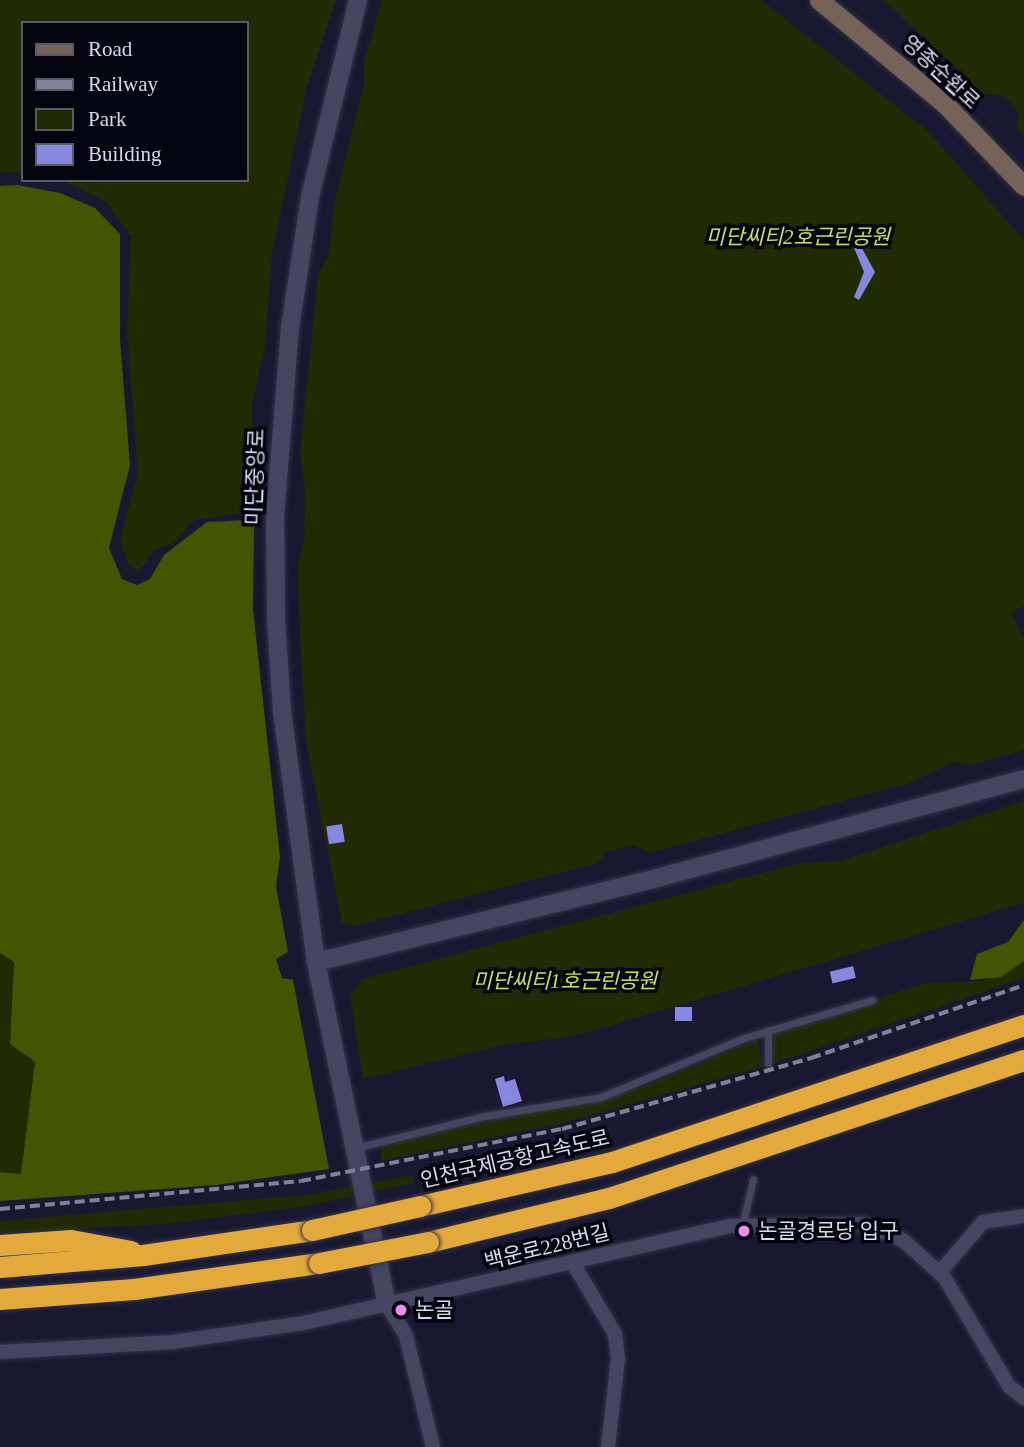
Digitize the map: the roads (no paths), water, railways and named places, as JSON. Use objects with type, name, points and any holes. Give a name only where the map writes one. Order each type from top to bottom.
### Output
[{"type":"highway","name":"인천국제공항고속도로","points":[[0,1266],[143,1255],[312,1230],[612,1163],[1024,1025]]},
{"type":"highway","points":[[0,1299],[134,1289],[319,1263],[428,1241],[609,1198],[1024,1060]]},
{"type":"highway","points":[[0,1245],[71,1240],[109,1244],[143,1255]]},
{"type":"main road","name":"영종순환로","points":[[819,0],[944,103],[1024,186]]},
{"type":"street","name":"미단중앙로","points":[[358,0],[307,213],[284,381],[275,517],[282,711],[316,962],[351,1149],[387,1305]]},
{"type":"street","points":[[316,962],[653,880],[1024,779]]},
{"type":"street","points":[[940,1272],[983,1222],[1024,1216]]},
{"type":"street","name":"백운로228번길","points":[[0,1352],[173,1342],[387,1305],[742,1226],[864,1224],[903,1240],[940,1272],[1009,1386],[1024,1398]]},
{"type":"street","points":[[573,1263],[615,1334],[618,1358],[608,1447]]},
{"type":"street","points":[[387,1305],[405,1336],[433,1447]]},
{"type":"lane","points":[[351,1149],[479,1116],[601,1097],[768,1030],[872,1000]]},
{"type":"lane","points":[[768,1030],[768,1063]]},
{"type":"lane","points":[[742,1226],[752,1179]]},
{"type":"railway","points":[[0,1209],[301,1181],[562,1129],[811,1058],[1024,985]]},
{"type":"place","name":"논골경로당 입구","points":[[744,1231]]},
{"type":"place","name":"논골","points":[[401,1310]]},
{"type":"park label","name":"미단씨티2호근린공원","points":[[798,237]]},
{"type":"park label","name":"미단씨티1호근린공원","points":[[565,981]]}]
